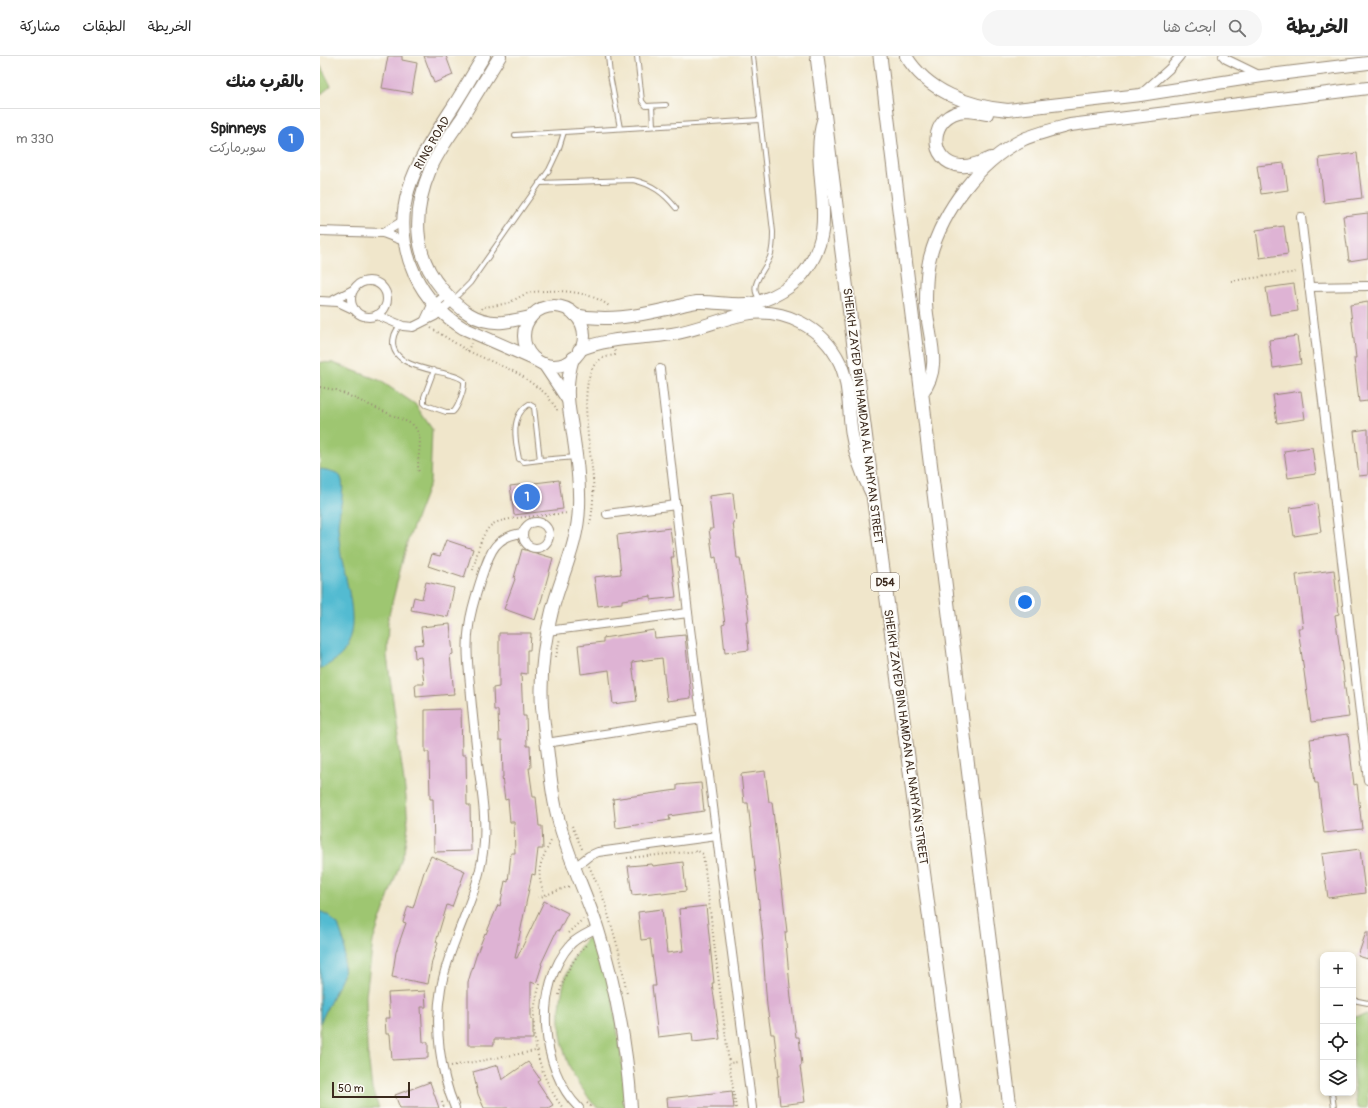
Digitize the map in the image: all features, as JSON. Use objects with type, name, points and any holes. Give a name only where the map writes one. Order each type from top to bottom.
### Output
[{"type":"main road","name":"SHEIKH ZAYED BIN HAMDAN AL NAHYAN STREET","points":[[817,56],[873,495],[955,1108]]},
{"type":"main road","points":[[880,56],[1010,1108]]},
{"type":"street","name":"RING ROAD","points":[[484,56],[421,158],[411,178],[405,200],[403,219],[404,241],[409,262],[426,293],[438,308],[453,322],[463,328],[540,362]]},
{"type":"street","name":"RING ROAD","points":[[500,56],[431,168],[422,192],[418,217],[418,239],[424,260],[434,280],[449,298],[464,312],[479,320],[503,322],[530,317]]},
{"type":"street","points":[[906,56],[918,73],[940,90],[952,96],[988,108],[1008,110]]},
{"type":"street","points":[[1140,95],[1170,69],[1180,56]]},
{"type":"street","points":[[1223,56],[1226,59],[1262,76]]},
{"type":"street","points":[[1368,63],[1262,76],[1140,95],[1008,110],[996,114],[965,111],[957,113],[943,121],[938,128],[936,143],[943,157],[951,163],[960,166],[970,165],[979,163],[1001,153],[1024,139],[1070,125],[1368,88]]},
{"type":"street","points":[[575,315],[594,318],[612,318],[697,302],[744,304],[762,301],[779,294],[797,280],[812,262],[820,245],[824,218],[818,147],[819,136],[825,113]]},
{"type":"street","points":[[922,393],[931,380],[934,370],[926,303],[927,272],[934,245],[954,203],[977,174],[1001,153]]},
{"type":"street","points":[[384,233],[403,219],[418,217]]},
{"type":"street","points":[[1301,217],[1368,780]]},
{"type":"street","points":[[320,231],[384,233],[404,241]]},
{"type":"street","points":[[320,301],[332,300],[353,290],[361,282],[371,280],[376,281],[387,292],[387,302],[385,307],[377,316]]},
{"type":"street","points":[[1309,287],[1368,286]]},
{"type":"street","points":[[353,290],[351,298],[355,310]]},
{"type":"street","points":[[332,300],[344,304],[365,316],[377,316],[398,324],[413,327],[425,320],[429,311],[438,308],[449,298]]},
{"type":"street","points":[[568,400],[540,362],[526,348],[524,340],[526,324],[530,317],[538,310],[547,307],[557,306],[567,309],[575,315],[583,332],[583,341],[576,354],[568,379],[568,400],[576,457],[579,488],[579,509],[577,530],[572,551],[552,610],[547,631],[542,679],[542,704],[546,743],[558,817],[597,928],[618,1006],[625,1047],[630,1108]]},
{"type":"street","points":[[385,307],[398,324]]},
{"type":"street","points":[[540,362],[551,365],[559,365],[596,344],[614,340],[672,334],[734,316],[766,312],[787,316],[812,329],[831,348],[843,371],[847,388],[854,447],[862,472],[873,495]]},
{"type":"street","points":[[627,316],[630,338]]},
{"type":"street","points":[[660,369],[688,613],[752,1108]]},
{"type":"street","points":[[607,514],[676,505]]},
{"type":"street","points":[[455,1108],[443,1067],[438,1016],[441,988],[447,963],[475,889],[481,867],[485,817],[474,732],[468,667],[468,627],[472,607],[488,558],[493,549],[498,542],[506,537],[523,533]]},
{"type":"street","points":[[547,631],[688,613]]},
{"type":"street","points":[[546,743],[702,718]]},
{"type":"street","points":[[575,867],[586,858],[598,852],[717,836]]},
{"type":"street","points":[[579,1108],[559,1079],[548,1048],[546,1022],[547,1000],[559,963],[571,945],[579,937],[597,928]]},
{"type":"lane","points":[[608,56],[620,128]]},
{"type":"lane","points":[[636,56],[642,102],[646,106],[666,105]]},
{"type":"lane","points":[[753,56],[773,232],[773,244],[770,257],[755,285],[756,294],[762,301]]},
{"type":"lane","points":[[652,106],[653,126]]},
{"type":"lane","points":[[515,135],[760,120]]},
{"type":"lane","points":[[449,298],[470,283],[554,161],[564,132]]},
{"type":"lane","points":[[539,183],[633,180],[647,184],[660,191],[676,208]]},
{"type":"lane","points":[[398,324],[394,337],[394,348],[398,357],[406,362],[434,370],[457,377],[464,381],[464,390],[456,410],[453,412],[446,412],[424,403],[424,397],[434,370]]},
{"type":"lane","points":[[540,460],[535,410],[532,405],[529,404],[522,410],[516,421],[519,458],[524,462],[576,457]]},
{"type":"lane","points":[[1356,1001],[1368,1003]]},
{"type":"lane","points":[[1332,1096],[1334,1108]]},
{"type":"path","points":[[1232,281],[1308,271]]},
{"type":"path","points":[[479,320],[483,307],[508,302],[532,292],[557,291],[570,292],[598,298],[610,306],[612,318]]},
{"type":"path","points":[[589,526],[593,500],[593,480],[586,419],[588,386],[590,374],[598,362],[606,357],[615,355],[614,340]]},
{"type":"path","points":[[320,387],[336,390],[412,424],[419,432],[420,436],[417,465],[419,473]]},
{"type":"path","points":[[472,575],[483,538],[492,525],[508,520],[567,513]]},
{"type":"path","points":[[556,657],[560,629]]},
{"type":"path","points":[[572,825],[603,897],[619,951],[628,1000]]},
{"type":"path","points":[[545,895],[540,884],[538,870],[552,839]]},
{"type":"path","points":[[627,858],[698,851],[703,854],[729,1063]]},
{"type":"path","points":[[590,868],[594,865]]},
{"type":"path","points":[[538,898],[570,886]]},
{"type":"path","points":[[558,999],[562,984],[572,964],[591,940]]},
{"type":"path","points":[[443,1067],[548,1048]]},
{"type":"path","points":[[585,1101],[594,1108]]},
{"type":"path","points":[[442,1102],[444,1108]]},
{"type":"green space","points":[[320,65],[331,86],[320,95]]},
{"type":"green space","points":[[320,362],[333,363],[379,380],[415,404],[432,429],[430,482],[407,543],[388,619],[387,656],[406,797],[408,826],[404,852],[373,941],[366,996],[367,1047],[372,1089],[379,1108],[320,1108]]},
{"type":"green space","points":[[590,935],[597,936],[609,974],[629,1108],[598,1107],[594,1104],[573,1074],[565,1054],[561,1033],[560,1012],[562,990],[568,970],[577,951]]},
{"type":"green space","points":[[1368,1015],[1368,1108],[1357,1108],[1355,1096],[1356,1017]]},
{"type":"water","points":[[320,469],[336,473],[342,480],[343,486],[338,527],[342,561],[352,612],[351,633],[344,652],[323,668],[320,668]]},
{"type":"water","points":[[320,911],[328,915],[338,925],[345,945],[343,975],[320,1023]]},
{"type":"building","points":[[388,56],[402,56],[402,60],[417,63],[412,93],[382,88]]},
{"type":"building","points":[[424,56],[446,56],[453,75],[434,83]]},
{"type":"building","points":[[1357,153],[1362,198],[1324,203],[1319,158]]},
{"type":"building","points":[[1284,163],[1288,190],[1261,194],[1257,166]]},
{"type":"building","points":[[1368,213],[1368,258],[1349,261],[1343,216]]},
{"type":"building","points":[[1284,226],[1288,254],[1260,258],[1256,230]]},
{"type":"building","points":[[1294,284],[1298,311],[1270,315],[1266,288]]},
{"type":"building","points":[[1368,302],[1368,401],[1359,402],[1350,305]]},
{"type":"building","points":[[1297,336],[1301,364],[1273,368],[1269,340]]},
{"type":"building","points":[[1301,391],[1305,419],[1277,423],[1273,395]]},
{"type":"building","points":[[1368,429],[1368,475],[1359,476],[1354,431]]},
{"type":"building","points":[[1312,447],[1316,474],[1288,478],[1284,451]]},
{"type":"building","points":[[559,480],[563,509],[514,515],[510,486]]},
{"type":"building","points":[[733,493],[736,521],[733,522],[737,558],[740,558],[749,621],[746,621],[749,650],[725,653],[722,625],[725,624],[716,557],[713,558],[709,529],[713,529],[709,496]]},
{"type":"building","points":[[1317,504],[1321,532],[1294,536],[1290,508]]},
{"type":"building","points":[[670,528],[674,557],[671,557],[676,597],[651,600],[651,596],[622,600],[622,603],[598,606],[594,577],[621,574],[617,535]]},
{"type":"building","points":[[446,540],[473,549],[464,578],[428,566],[432,554],[440,556]]},
{"type":"building","points":[[522,549],[553,558],[535,620],[504,609],[515,579],[514,578]]},
{"type":"building","points":[[1334,570],[1339,614],[1335,615],[1349,717],[1311,722],[1298,628],[1303,628],[1296,575]]},
{"type":"building","points":[[426,582],[454,588],[448,617],[411,610],[414,597],[422,599]]},
{"type":"building","points":[[450,624],[453,654],[450,655],[454,694],[416,697],[415,684],[424,684],[421,657],[415,658],[414,645],[423,644],[421,627]]},
{"type":"building","points":[[654,630],[655,638],[685,635],[691,698],[667,701],[662,658],[632,662],[637,701],[613,704],[609,670],[581,674],[578,645],[603,642],[603,638]]},
{"type":"building","points":[[499,633],[531,633],[530,650],[527,650],[527,674],[521,673],[523,716],[526,716],[527,746],[530,746],[531,768],[529,768],[533,797],[536,797],[539,826],[542,826],[543,849],[538,849],[535,875],[532,874],[515,958],[517,958],[544,901],[568,913],[559,931],[557,930],[541,964],[542,965],[536,984],[531,982],[531,1019],[533,1019],[533,1039],[494,1039],[494,1045],[468,1045],[468,982],[485,933],[486,934],[498,905],[500,906],[505,881],[508,882],[511,853],[515,853],[514,822],[510,822],[508,799],[505,800],[502,777],[502,740],[499,740],[498,710],[494,710],[493,688],[499,687]]},
{"type":"building","points":[[461,709],[462,755],[466,755],[467,805],[470,805],[471,851],[434,852],[433,799],[430,799],[429,752],[425,752],[425,710]]},
{"type":"building","points":[[1348,734],[1354,785],[1357,784],[1362,829],[1324,833],[1318,783],[1315,783],[1310,739]]},
{"type":"building","points":[[765,771],[769,802],[772,802],[787,932],[785,932],[791,998],[796,1037],[799,1037],[802,1065],[800,1066],[805,1102],[780,1105],[777,1076],[779,1076],[774,1034],[771,1034],[767,1006],[763,940],[748,803],[744,803],[741,774]]},
{"type":"building","points":[[701,783],[704,811],[669,816],[670,820],[616,828],[613,799],[677,790],[677,785]]},
{"type":"building","points":[[1360,849],[1365,893],[1328,898],[1322,854]]},
{"type":"building","points":[[431,856],[465,871],[452,907],[447,905],[436,942],[438,943],[432,961],[428,984],[392,977],[396,952],[406,923],[403,922],[408,906],[413,908],[424,872]]},
{"type":"building","points":[[683,862],[686,891],[662,894],[662,892],[632,895],[628,866],[652,864],[653,866]]},
{"type":"building","points":[[706,906],[714,983],[712,983],[720,1039],[693,1042],[692,1033],[658,1037],[652,986],[656,986],[650,939],[641,940],[638,912],[662,909],[667,953],[683,951],[679,909]]},
{"type":"building","points":[[1366,932],[1368,932],[1368,959],[1358,956]]},
{"type":"building","points":[[425,991],[426,1007],[421,1007],[423,1042],[428,1042],[428,1058],[392,1060],[390,1034],[386,1034],[385,1018],[390,1018],[388,993]]},
{"type":"building","points":[[528,1062],[540,1079],[537,1081],[553,1105],[548,1108],[484,1108],[478,1094],[473,1072],[498,1065],[502,1080]]},
{"type":"building","points":[[430,1082],[439,1108],[400,1108],[395,1095]]},
{"type":"building","points":[[732,1091],[734,1108],[668,1108],[667,1098]]},
{"type":"place","name":"Spinneys","points":[[527,497]]}]
